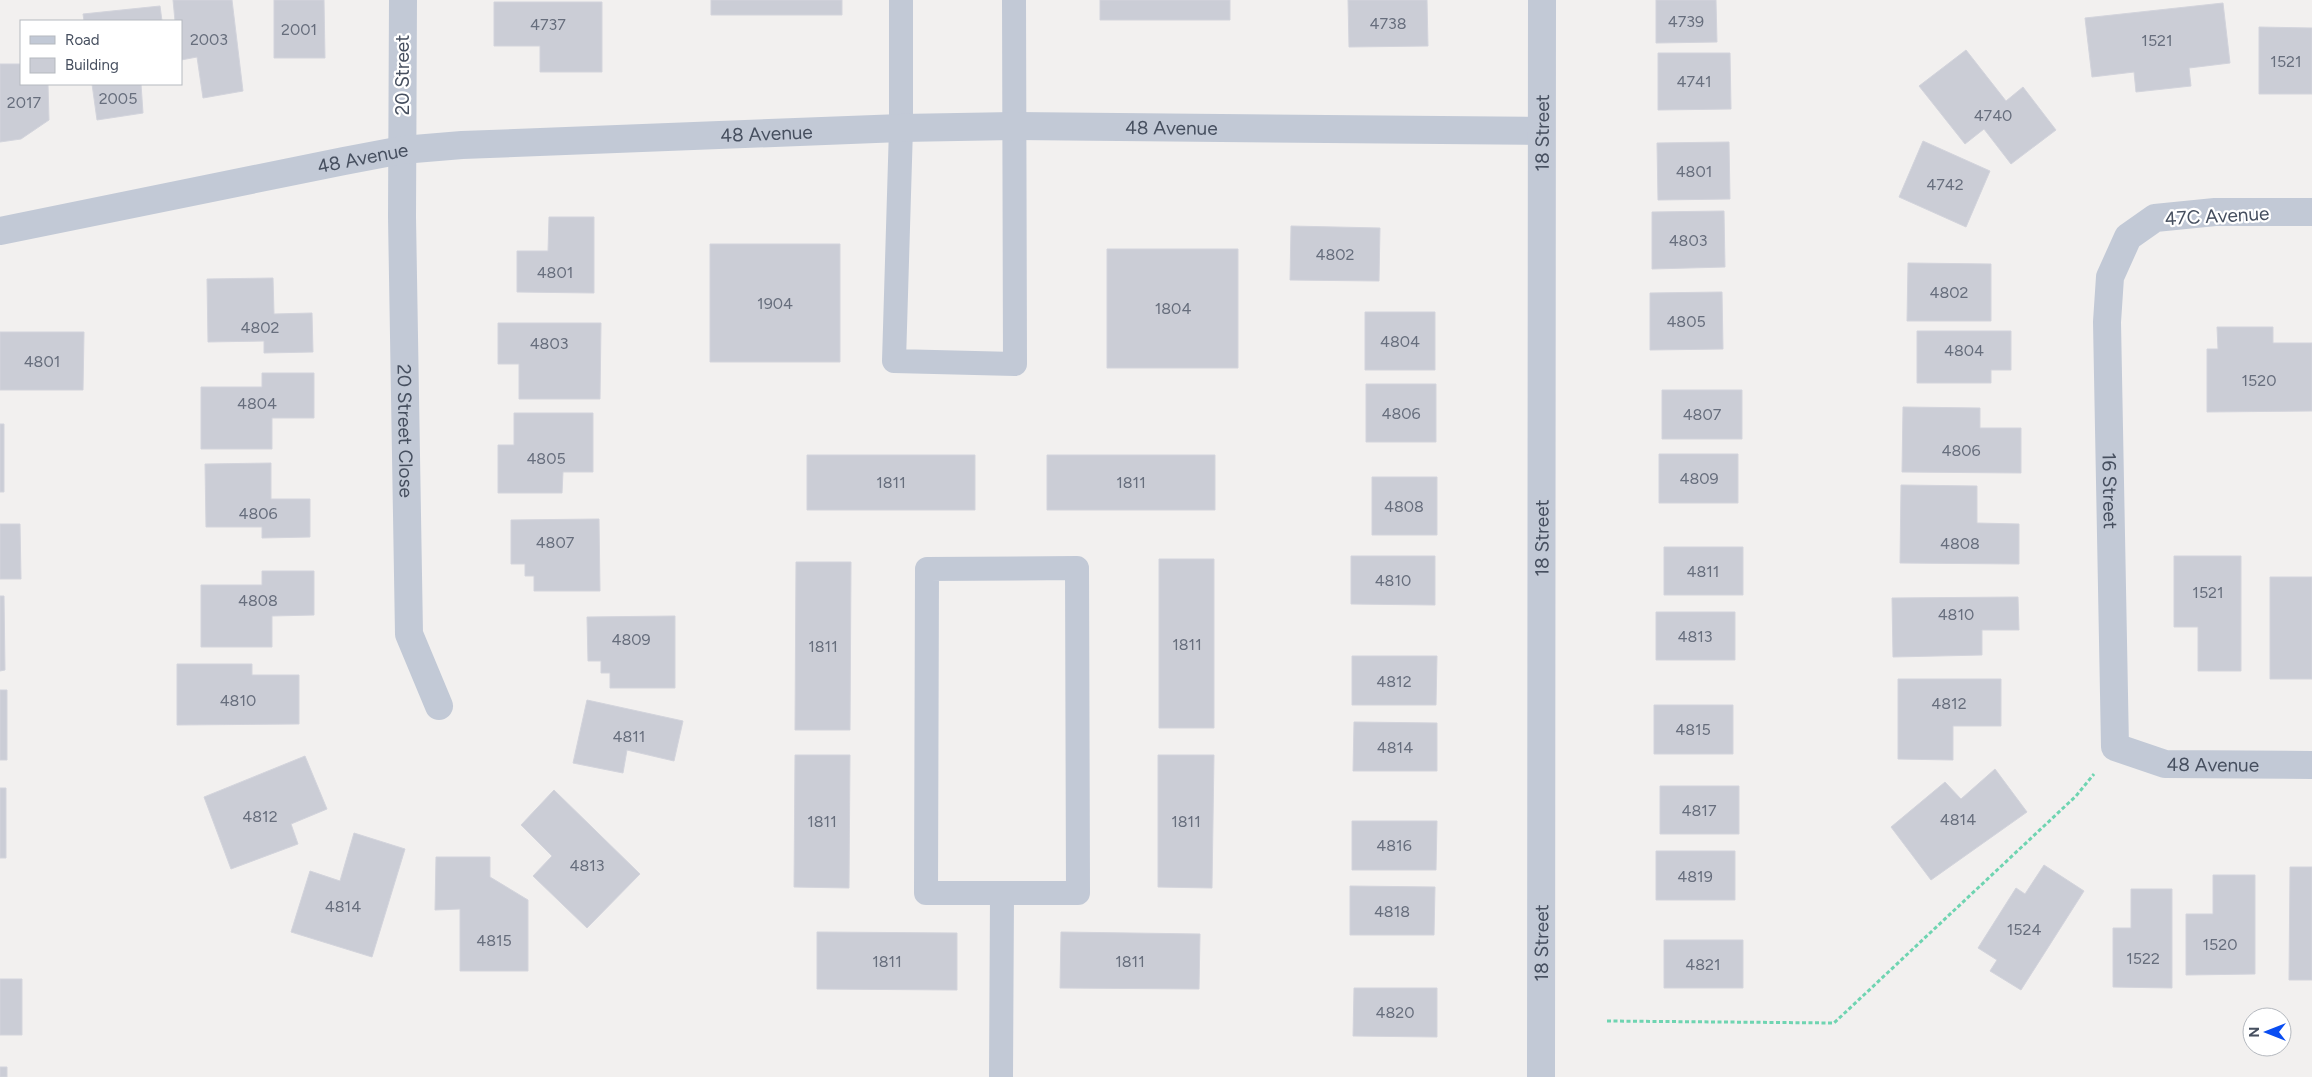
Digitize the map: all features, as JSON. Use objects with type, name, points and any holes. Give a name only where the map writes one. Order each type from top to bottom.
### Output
[{"type":"street","name":"20 Street","points":[[402,150],[403,0]]},
{"type":"street","name":"18 Street","points":[[1541,1077],[1542,0]]},
{"type":"street","name":"48 Avenue","points":[[0,232],[402,150],[462,145],[590,138],[1014,126],[1541,131]]},
{"type":"street","name":"20 Street Close","points":[[402,150],[409,634],[440,706]]},
{"type":"street","name":"47C Avenue","points":[[2128,237],[2155,218],[2175,215],[2215,212],[2312,212]]},
{"type":"street","name":"16 Street","points":[[2116,747],[2107,322],[2110,277],[2128,237]]},
{"type":"street","name":"48 Avenue","points":[[2116,747],[2166,764],[2312,765]]},
{"type":"lane","points":[[901,0],[901,128],[894,361],[1016,364],[1014,0]]},
{"type":"lane","points":[[1077,568],[1078,893],[1002,894],[926,894],[927,569],[1077,568]]},
{"type":"lane","points":[[1001,1077],[1002,894]]},
{"type":"path","points":[[1607,1021],[1834,1023],[2076,796]]},
{"type":"building","points":[[173,0],[232,0],[243,91],[203,98],[197,57],[182,60],[182,20],[175,20]]},
{"type":"building","points":[[274,0],[324,0],[325,58],[274,58]]},
{"type":"building","points":[[711,0],[842,0],[842,15],[711,15]]},
{"type":"building","points":[[1100,0],[1230,0],[1230,20],[1100,20]]},
{"type":"building","points":[[1348,0],[1427,0],[1428,46],[1349,47]]},
{"type":"building","points":[[1656,0],[1716,0],[1717,42],[1656,43]]},
{"type":"building","points":[[494,2],[602,2],[602,72],[540,72],[540,46],[494,46]]},
{"type":"building","points":[[2223,3],[2230,63],[2189,68],[2191,86],[2136,92],[2134,72],[2092,77],[2085,18]]},
{"type":"building","points":[[160,6],[162,20],[84,20],[83,14]]},
{"type":"building","points":[[2259,27],[2312,28],[2312,94],[2259,94]]},
{"type":"building","points":[[1966,50],[2006,101],[2023,87],[2056,130],[2011,164],[1984,129],[1965,144],[1919,86]]},
{"type":"building","points":[[1658,53],[1730,53],[1731,109],[1658,110]]},
{"type":"building","points":[[0,64],[20,64],[20,85],[48,85],[49,120],[21,139],[0,142]]},
{"type":"building","points":[[92,85],[141,85],[143,113],[97,120]]},
{"type":"building","points":[[1923,141],[1990,171],[1966,227],[1899,197]]},
{"type":"building","points":[[1729,142],[1730,199],[1658,200],[1657,143]]},
{"type":"building","points":[[1724,211],[1725,267],[1652,269],[1652,212]]},
{"type":"building","points":[[549,217],[594,217],[594,293],[517,292],[517,251],[548,251]]},
{"type":"building","points":[[1291,226],[1380,228],[1379,281],[1290,280]]},
{"type":"building","points":[[710,244],[840,244],[840,362],[710,362]]},
{"type":"building","points":[[1107,249],[1238,249],[1238,368],[1107,368]]},
{"type":"building","points":[[1908,263],[1991,264],[1991,321],[1907,321]]},
{"type":"building","points":[[273,278],[274,314],[312,313],[313,352],[264,353],[264,341],[208,342],[207,279]]},
{"type":"building","points":[[1722,292],[1723,349],[1650,350],[1650,293]]},
{"type":"building","points":[[1365,312],[1435,312],[1435,370],[1365,370]]},
{"type":"building","points":[[498,323],[601,323],[600,399],[519,399],[519,364],[498,364]]},
{"type":"building","points":[[2217,327],[2273,327],[2273,343],[2312,343],[2312,411],[2207,412],[2207,349],[2218,349]]},
{"type":"building","points":[[1917,331],[2011,331],[2011,370],[1991,370],[1991,383],[1917,383]]},
{"type":"building","points":[[0,332],[84,332],[83,390],[0,390]]},
{"type":"building","points":[[262,373],[314,373],[314,418],[272,418],[272,449],[201,449],[201,387],[262,387]]},
{"type":"building","points":[[1366,384],[1436,384],[1436,442],[1366,442]]},
{"type":"building","points":[[1662,390],[1742,390],[1742,439],[1662,439]]},
{"type":"building","points":[[1903,407],[1980,408],[1980,428],[2021,428],[2021,473],[1902,472]]},
{"type":"building","points":[[514,413],[593,413],[593,472],[563,472],[562,493],[498,493],[498,445],[514,445]]},
{"type":"building","points":[[0,424],[4,424],[4,492],[0,492]]},
{"type":"building","points":[[1659,454],[1738,454],[1738,503],[1659,503]]},
{"type":"building","points":[[807,455],[975,455],[975,510],[807,510]]},
{"type":"building","points":[[1047,455],[1215,455],[1215,510],[1047,510]]},
{"type":"building","points":[[271,463],[271,499],[310,499],[310,537],[262,538],[262,527],[206,527],[205,464]]},
{"type":"building","points":[[1372,477],[1437,477],[1437,535],[1372,535]]},
{"type":"building","points":[[1901,485],[1977,486],[1977,523],[2019,524],[2019,564],[1900,563]]},
{"type":"building","points":[[599,519],[600,591],[534,591],[534,576],[525,576],[525,564],[511,564],[511,520]]},
{"type":"building","points":[[0,524],[20,524],[21,579],[0,579]]},
{"type":"building","points":[[1664,547],[1743,547],[1743,595],[1664,595]]},
{"type":"building","points":[[1351,556],[1435,556],[1435,605],[1351,604]]},
{"type":"building","points":[[2174,556],[2241,556],[2241,671],[2198,671],[2198,627],[2174,627]]},
{"type":"building","points":[[1159,559],[1214,559],[1214,728],[1159,728]]},
{"type":"building","points":[[796,562],[851,562],[850,730],[795,730]]},
{"type":"building","points":[[262,571],[314,571],[314,615],[272,616],[272,647],[201,647],[201,585],[262,585]]},
{"type":"building","points":[[2270,577],[2312,577],[2312,679],[2270,679]]},
{"type":"building","points":[[0,596],[4,596],[5,670],[0,671]]},
{"type":"building","points":[[2018,597],[2019,630],[1982,630],[1982,655],[1893,657],[1892,598]]},
{"type":"building","points":[[1656,612],[1735,612],[1735,660],[1656,660]]},
{"type":"building","points":[[675,616],[675,688],[610,688],[610,673],[601,673],[601,661],[588,661],[587,617]]},
{"type":"building","points":[[1352,656],[1437,656],[1436,705],[1352,705]]},
{"type":"building","points":[[177,664],[252,664],[252,675],[299,675],[299,724],[177,725]]},
{"type":"building","points":[[1898,679],[2001,679],[2001,726],[1953,726],[1953,760],[1898,759]]},
{"type":"building","points":[[0,690],[7,690],[7,760],[0,760]]},
{"type":"building","points":[[587,700],[683,721],[674,761],[627,750],[623,773],[573,763]]},
{"type":"building","points":[[1654,705],[1733,705],[1733,754],[1654,754]]},
{"type":"building","points":[[1354,722],[1437,723],[1437,771],[1353,771]]},
{"type":"building","points":[[795,755],[850,755],[849,888],[794,887]]},
{"type":"building","points":[[1158,755],[1214,755],[1212,888],[1158,887]]},
{"type":"building","points":[[305,756],[327,809],[291,824],[298,844],[231,869],[204,797]]},
{"type":"building","points":[[1995,769],[2027,812],[1931,880],[1891,827],[1945,782],[1961,799]]},
{"type":"building","points":[[1660,786],[1739,786],[1739,834],[1660,834]]},
{"type":"building","points":[[0,788],[6,788],[6,858],[0,858]]},
{"type":"building","points":[[554,790],[640,874],[587,928],[533,876],[552,856],[521,825]]},
{"type":"building","points":[[1352,821],[1437,821],[1436,870],[1352,870]]},
{"type":"building","points":[[354,833],[405,849],[372,957],[291,932],[310,871],[340,881]]},
{"type":"building","points":[[1656,851],[1735,851],[1735,900],[1656,900]]},
{"type":"building","points":[[436,857],[490,857],[490,877],[528,900],[528,971],[460,971],[460,909],[435,910]]},
{"type":"building","points":[[2044,865],[2084,891],[2021,990],[1990,971],[1997,960],[1978,948],[2016,888],[2025,894]]},
{"type":"building","points":[[2290,867],[2312,867],[2312,980],[2289,980]]},
{"type":"building","points":[[2213,875],[2255,875],[2255,974],[2186,975],[2186,914],[2213,914]]},
{"type":"building","points":[[1350,886],[1435,887],[1434,935],[1350,935]]},
{"type":"building","points":[[2131,889],[2172,889],[2172,988],[2113,987],[2113,928],[2131,928]]},
{"type":"building","points":[[817,932],[957,933],[957,990],[817,989]]},
{"type":"building","points":[[1061,932],[1200,934],[1199,989],[1060,988]]},
{"type":"building","points":[[1664,940],[1743,940],[1743,988],[1664,988]]},
{"type":"building","points":[[0,979],[22,979],[22,1035],[0,1035]]},
{"type":"building","points":[[1354,988],[1437,988],[1437,1037],[1353,1036]]},
{"type":"building","points":[[0,1067],[7,1067],[7,1077],[0,1077]]}]
